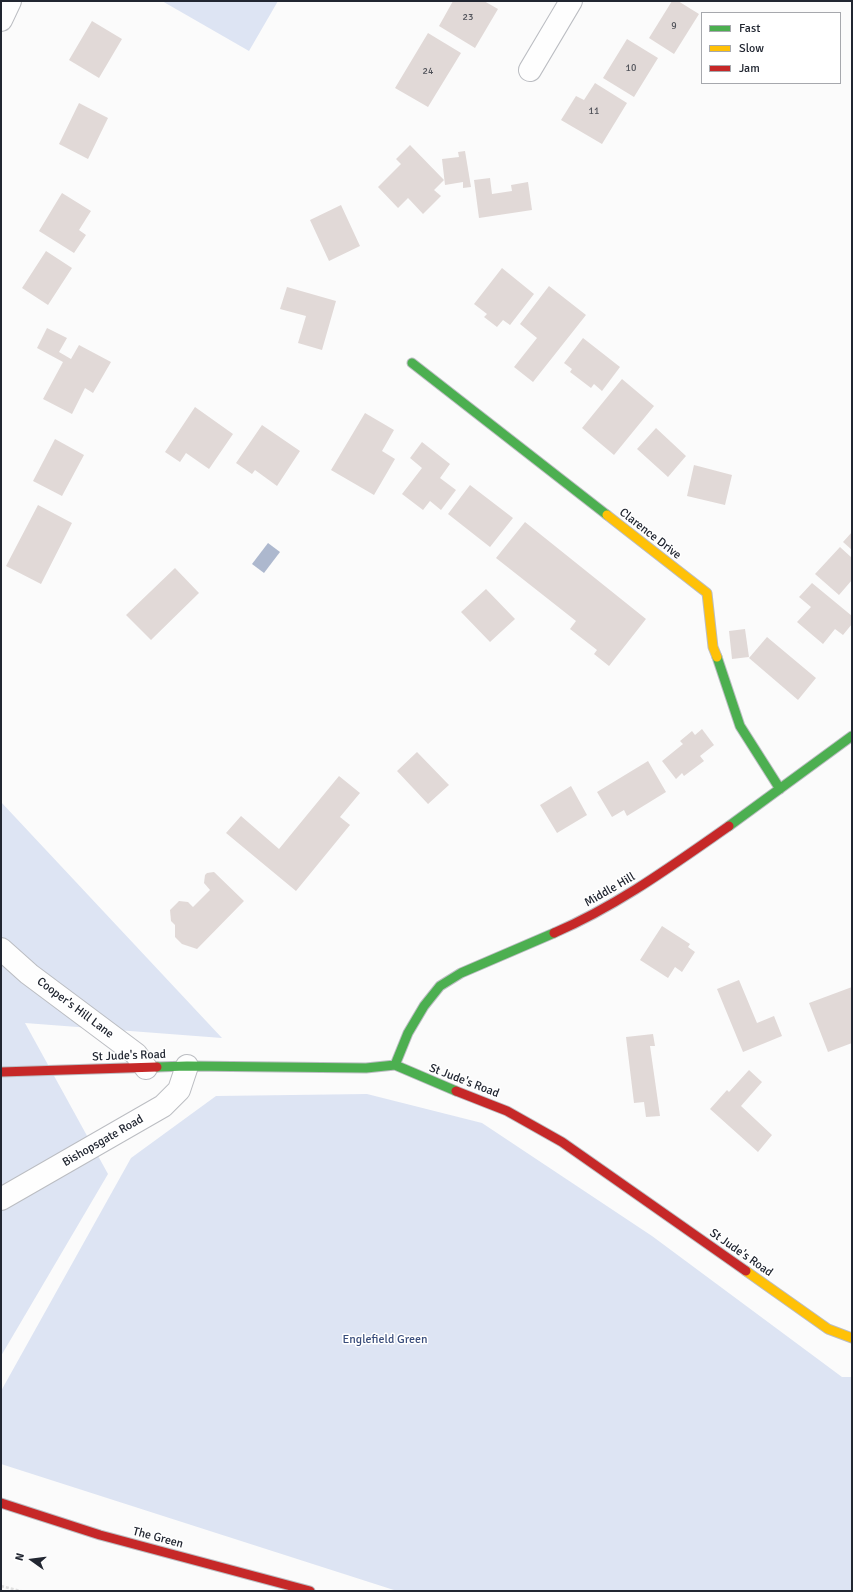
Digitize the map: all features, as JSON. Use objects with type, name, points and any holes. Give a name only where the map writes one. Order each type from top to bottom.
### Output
[{"type":"street","points":[[1,20],[10,1]]},
{"type":"street","points":[[530,70],[571,1]]},
{"type":"street","name":"Clarence Drive","points":[[412,363],[707,593],[713,647],[740,726],[780,789]]},
{"type":"street","name":"Middle Hill","points":[[395,1066],[408,1033],[424,1006],[440,986],[460,973],[581,920],[663,872],[852,736]]},
{"type":"street","name":"Cooper's Hill Lane","points":[[1,949],[29,974],[136,1054],[146,1068]]},
{"type":"street","name":"St Jude's Road","points":[[1,1072],[187,1066],[366,1068],[395,1066],[507,1111],[562,1142],[828,1329],[852,1338]]},
{"type":"street","name":"Bishopsgate Road","points":[[1,1199],[163,1106],[179,1090],[187,1066]]},
{"type":"street","name":"The Green","points":[[1,1502],[100,1535],[310,1591]]},
{"type":"path","points":[[1,1586],[21,1591]]},
{"type":"green space","points":[[162,1],[278,1],[249,51]]},
{"type":"green space","points":[[1,802],[222,1038],[25,1023],[108,1174],[1,1356]]},
{"type":"green space","name":"Englefield Green","points":[[367,1094],[482,1123],[652,1236],[842,1377],[852,1377],[852,1591],[397,1591],[1,1464],[1,1391],[131,1158],[216,1096]]},
{"type":"shaded area","points":[[268,543],[280,552],[264,573],[252,564]]},
{"type":"building","points":[[453,1],[484,1],[498,9],[475,48],[439,26]]},
{"type":"building","points":[[672,1],[678,1],[699,14],[674,54],[649,38]]},
{"type":"building","points":[[92,21],[122,39],[99,78],[69,60]]},
{"type":"building","points":[[428,33],[461,53],[428,107],[395,88]]},
{"type":"building","points":[[627,39],[658,58],[634,97],[603,78]]},
{"type":"building","points":[[595,83],[627,103],[602,144],[561,120],[576,96],[584,100]]},
{"type":"building","points":[[79,103],[108,118],[88,159],[59,144]]},
{"type":"building","points":[[410,145],[444,180],[434,190],[441,196],[423,214],[408,198],[398,208],[378,187],[401,164],[396,159]]},
{"type":"building","points":[[465,151],[471,187],[463,188],[463,182],[445,185],[442,159],[459,157],[458,152]]},
{"type":"building","points":[[490,178],[492,194],[512,191],[511,185],[528,182],[532,210],[479,218],[474,180]]},
{"type":"building","points":[[62,193],[91,211],[79,230],[86,235],[74,253],[39,231]]},
{"type":"building","points":[[341,205],[360,246],[329,261],[310,220]]},
{"type":"building","points":[[46,251],[72,268],[48,305],[22,288]]},
{"type":"building","points":[[502,268],[534,294],[510,325],[503,320],[497,327],[484,317],[487,314],[474,304]]},
{"type":"building","points":[[549,286],[586,315],[533,382],[514,367],[537,338],[520,324]]},
{"type":"building","points":[[287,287],[336,301],[322,350],[298,343],[306,316],[280,309]]},
{"type":"building","points":[[47,328],[67,338],[59,352],[71,359],[79,345],[111,362],[93,393],[85,388],[72,414],[43,399],[63,362],[37,348]]},
{"type":"building","points":[[583,338],[620,367],[602,391],[594,384],[591,388],[570,372],[572,369],[564,363]]},
{"type":"building","points":[[622,379],[654,406],[614,455],[582,428]]},
{"type":"building","points":[[195,407],[233,434],[209,469],[186,453],[180,462],[165,452]]},
{"type":"building","points":[[365,413],[394,430],[382,451],[395,459],[374,495],[331,470]]},
{"type":"building","points":[[262,425],[300,451],[277,486],[255,470],[252,474],[236,463]]},
{"type":"building","points":[[656,428],[686,456],[668,477],[637,449]]},
{"type":"building","points":[[55,439],[84,455],[62,496],[33,481]]},
{"type":"building","points":[[422,442],[450,464],[440,478],[456,490],[441,510],[430,501],[423,510],[402,494],[422,468],[410,458]]},
{"type":"building","points":[[694,465],[732,475],[725,505],[687,496]]},
{"type":"building","points":[[470,485],[513,518],[490,547],[448,514]]},
{"type":"building","points":[[38,505],[72,523],[41,584],[6,566]]},
{"type":"building","points":[[525,522],[646,619],[609,666],[594,654],[597,650],[570,629],[576,621],[496,558]]},
{"type":"building","points":[[852,532],[852,550],[843,542]]},
{"type":"building","points":[[840,547],[852,558],[852,580],[839,595],[815,574]]},
{"type":"building","points":[[175,568],[199,593],[151,640],[126,615]]},
{"type":"building","points":[[812,583],[852,616],[852,624],[843,635],[835,629],[823,644],[797,622],[811,607],[799,597]]},
{"type":"building","points":[[486,589],[515,619],[490,642],[461,612]]},
{"type":"building","points":[[745,629],[749,657],[732,659],[729,631]]},
{"type":"building","points":[[767,637],[816,678],[798,700],[749,658]]},
{"type":"building","points":[[702,729],[714,745],[700,756],[704,761],[684,776],[682,773],[676,779],[662,761],[683,744],[680,741],[692,731],[695,735]]},
{"type":"building","points":[[417,752],[449,785],[428,804],[397,771]]},
{"type":"building","points":[[648,761],[666,792],[627,816],[624,810],[612,817],[597,792]]},
{"type":"building","points":[[339,776],[360,793],[340,817],[350,825],[296,891],[226,833],[241,816],[279,849]]},
{"type":"building","points":[[571,786],[587,815],[557,833],[540,805]]},
{"type":"building","points":[[214,872],[244,901],[197,949],[182,944],[175,937],[175,925],[171,921],[170,910],[179,901],[188,902],[193,907],[210,890],[204,883],[205,875],[207,873]]},
{"type":"building","points":[[662,926],[690,944],[688,947],[695,952],[682,972],[675,967],[668,978],[640,960]]},
{"type":"building","points":[[739,980],[757,1023],[774,1016],[782,1036],[743,1052],[717,989]]},
{"type":"building","points":[[852,987],[852,1043],[828,1052],[809,1003]]},
{"type":"building","points":[[653,1034],[655,1046],[650,1046],[660,1116],[646,1117],[644,1102],[634,1103],[626,1037]]},
{"type":"building","points":[[749,1070],[762,1082],[741,1106],[772,1135],[758,1152],[710,1109],[727,1090],[729,1092]]},
{"type":"traffic: fast","points":[[412,363],[607,515]]},
{"type":"traffic: fast","points":[[717,657],[740,726],[780,789]]},
{"type":"traffic: fast","points":[[729,826],[852,736]]},
{"type":"traffic: fast","points":[[395,1065],[408,1033],[424,1006],[440,986],[461,973],[554,933]]},
{"type":"traffic: fast","points":[[157,1067],[366,1068],[395,1065],[456,1091]]},
{"type":"traffic: slow","points":[[607,515],[707,593],[713,647],[717,657]]},
{"type":"traffic: slow","points":[[746,1271],[828,1329],[852,1338]]},
{"type":"traffic: jam","points":[[554,933],[622,898],[666,870],[729,826]]},
{"type":"traffic: jam","points":[[1,1072],[157,1067]]},
{"type":"traffic: jam","points":[[456,1091],[507,1111],[562,1142],[746,1271]]},
{"type":"traffic: jam","points":[[1,1503],[100,1535],[310,1591]]}]
